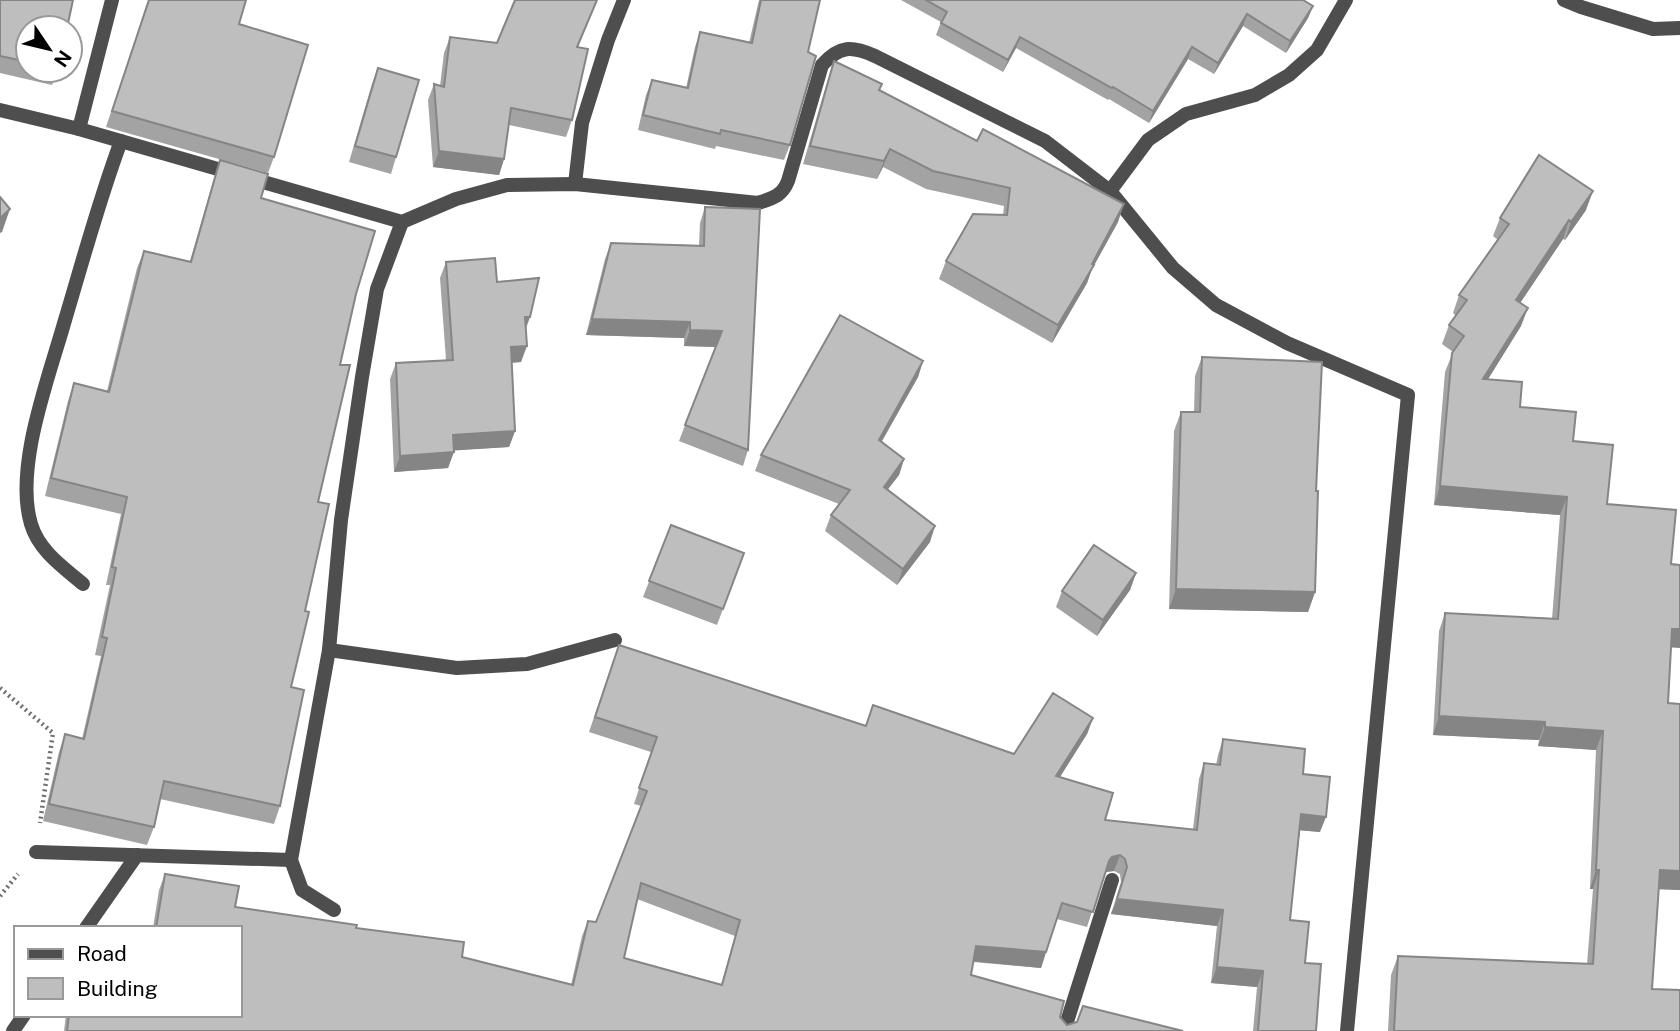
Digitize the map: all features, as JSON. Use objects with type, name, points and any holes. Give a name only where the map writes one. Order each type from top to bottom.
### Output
[{"type":"street","points":[[79,129],[112,0]]},
{"type":"street","points":[[575,184],[582,123],[608,40],[624,0]]},
{"type":"street","points":[[1110,191],[1148,141],[1186,114],[1255,95],[1289,75],[1317,50],[1346,0]]},
{"type":"street","points":[[1564,0],[1653,29],[1680,28]]},
{"type":"street","points":[[0,110],[79,129],[402,222],[456,198],[508,185],[575,184],[758,203],[778,197],[788,181],[822,65],[832,53],[844,49],[859,49],[1045,141],[1110,191],[1173,268],[1216,305],[1287,343],[1408,395],[1347,1031]]},
{"type":"street","points":[[83,584],[47,553],[32,525],[26,485],[37,416],[102,193],[121,141]]},
{"type":"street","points":[[334,910],[302,890],[291,860],[328,650],[341,520],[366,352],[377,289],[402,222]]},
{"type":"street","points":[[328,650],[457,668],[527,664],[615,640]]},
{"type":"street","points":[[36,852],[291,860]]},
{"type":"street","points":[[87,926],[137,855]]},
{"type":"street","points":[[1064,1031],[1112,880]]},
{"type":"path","points":[[0,688],[53,733],[36,852],[0,897]]},
{"type":"building","points":[[0,0],[73,0],[70,14],[14,14],[14,59],[0,56]]},
{"type":"building","points":[[149,0],[246,0],[239,24],[308,45],[274,157],[112,111]]},
{"type":"building","points":[[515,0],[597,0],[577,47],[588,49],[572,120],[511,108],[504,159],[439,151],[434,84],[444,87],[450,37],[497,43]]},
{"type":"building","points":[[761,0],[820,0],[808,52],[816,56],[790,145],[721,130],[720,134],[643,115],[652,80],[688,88],[700,32],[752,43]]},
{"type":"building","points":[[926,0],[1303,0],[1313,6],[1290,41],[1247,14],[1218,63],[1192,47],[1153,111],[1020,37],[1008,60],[941,23],[947,12]]},
{"type":"building","points":[[834,61],[882,84],[879,90],[977,141],[983,129],[1124,204],[1092,264],[1094,265],[1058,325],[946,261],[973,214],[1007,215],[1010,188],[933,171],[890,149],[884,161],[810,146]]},
{"type":"building","points":[[378,68],[419,80],[396,157],[355,146]]},
{"type":"building","points":[[1539,155],[1593,191],[1571,222],[1569,220],[1516,300],[1528,308],[1483,379],[1522,382],[1520,407],[1576,412],[1573,441],[1613,445],[1607,504],[1676,510],[1671,564],[1680,565],[1680,629],[1672,629],[1668,703],[1680,704],[1680,871],[1660,870],[1652,989],[1680,990],[1680,1031],[1394,1031],[1398,956],[1593,964],[1603,731],[1545,727],[1545,722],[1439,716],[1445,613],[1558,619],[1567,497],[1440,486],[1452,353],[1464,336],[1449,325],[1467,300],[1459,295],[1509,224],[1500,218]]},
{"type":"building","points":[[220,160],[268,174],[261,198],[375,231],[356,294],[340,365],[350,365],[318,502],[329,504],[305,611],[309,612],[291,687],[304,690],[280,806],[164,781],[154,827],[49,804],[65,734],[84,739],[107,638],[102,637],[116,568],[112,567],[127,497],[51,478],[74,383],[109,392],[144,251],[191,262]]},
{"type":"building","points":[[0,197],[10,209],[0,218]]},
{"type":"building","points":[[705,207],[760,209],[748,450],[685,425],[722,331],[690,330],[690,322],[592,319],[611,243],[704,246]]},
{"type":"building","points":[[495,258],[497,282],[539,278],[530,317],[525,317],[527,346],[511,347],[515,431],[453,435],[454,452],[400,456],[396,363],[453,360],[446,262]]},
{"type":"building","points":[[840,315],[923,361],[879,440],[904,459],[884,487],[935,526],[903,569],[831,515],[850,490],[761,455]]},
{"type":"building","points":[[1202,357],[1322,362],[1315,592],[1176,589],[1181,412],[1200,412]]},
{"type":"building","points":[[671,525],[744,553],[723,609],[649,581]]},
{"type":"building","points":[[1094,545],[1136,573],[1103,620],[1062,591]]},
{"type":"building","points":[[619,645],[866,726],[873,705],[1014,754],[1053,693],[1093,718],[1056,776],[1113,793],[1105,820],[1197,830],[1204,763],[1220,765],[1223,739],[1305,749],[1303,774],[1330,777],[1326,817],[1301,814],[1290,920],[1309,922],[1305,963],[1321,964],[1316,1031],[1258,1031],[1263,971],[1217,967],[1223,910],[1117,899],[1127,867],[1125,859],[1120,855],[1109,861],[1093,912],[1062,903],[1046,952],[976,946],[971,975],[1064,1001],[1060,1017],[1067,1025],[1077,1022],[1083,1006],[1183,1031],[67,1031],[69,1017],[242,1017],[242,926],[156,926],[165,874],[239,886],[235,907],[357,925],[356,928],[464,942],[462,957],[573,985],[588,921],[596,922],[647,791],[639,788],[657,737],[595,717]],"holes":[[[641,883],[740,920],[722,985],[624,958]]]}]
